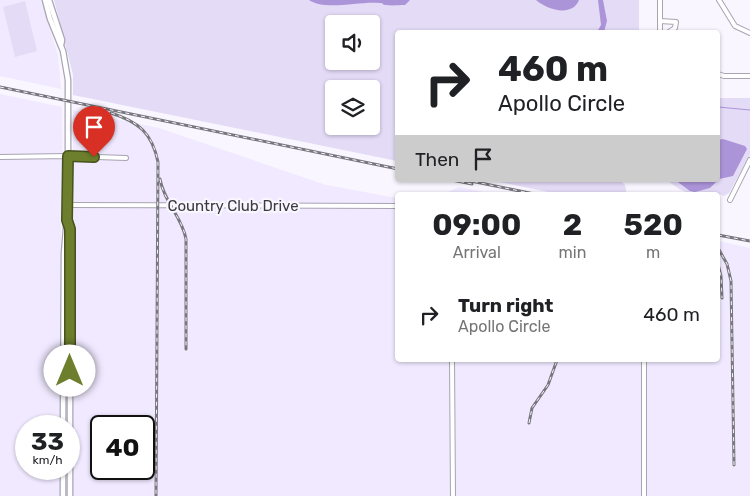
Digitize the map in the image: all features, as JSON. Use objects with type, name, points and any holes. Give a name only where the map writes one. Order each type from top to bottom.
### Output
[{"type":"street","points":[[45,0],[58,42],[61,45]]},
{"type":"street","points":[[49,0],[62,40],[61,45],[68,80],[68,205],[64,266],[63,415]]},
{"type":"street","points":[[660,0],[660,30]]},
{"type":"street","points":[[719,0],[735,26],[750,33]]},
{"type":"street","points":[[660,21],[676,22],[675,28],[672,30]]},
{"type":"street","points":[[720,75],[750,76]]},
{"type":"street","points":[[0,157],[68,156],[126,158]]},
{"type":"street","points":[[730,200],[750,160]]},
{"type":"street","name":"Country Club Drive","points":[[68,205],[395,206]]},
{"type":"street","points":[[67,220],[70,229],[70,415]]},
{"type":"street","points":[[64,266],[70,265]]},
{"type":"street","points":[[64,346],[70,346]]},
{"type":"street","points":[[452,362],[453,496]]},
{"type":"street","points":[[644,362],[644,496]]},
{"type":"street","points":[[63,480],[63,496]]},
{"type":"street","points":[[70,480],[70,496]]},
{"type":"shaded area","points":[[0,0],[41,0],[58,55],[61,89],[0,76]]},
{"type":"shaded area","points":[[54,0],[639,0],[639,30],[395,30],[395,161],[73,95],[73,75]]},
{"type":"shaded area","points":[[309,0],[410,0],[405,5],[371,3],[324,5]]},
{"type":"shaded area","points":[[536,0],[579,0],[576,6],[571,9],[559,10],[552,9]]},
{"type":"shaded area","points":[[598,0],[603,0],[607,21],[605,30],[598,30],[601,25]]},
{"type":"shaded area","points":[[25,1],[37,51],[15,57],[3,7]]},
{"type":"shaded area","points":[[0,94],[62,107],[63,197],[61,217],[60,415],[15,415],[15,480],[60,480],[60,496],[0,496]]},
{"type":"shaded area","points":[[720,98],[750,98],[750,155],[729,193],[724,196],[720,195],[720,192],[687,192],[669,182],[720,182]]},
{"type":"shaded area","points":[[73,110],[159,128],[326,185],[395,198],[395,362],[720,362],[720,241],[750,248],[750,496],[73,496],[73,480],[80,480],[80,415],[73,415]]},
{"type":"shaded area","points":[[720,140],[745,146],[747,149],[733,176],[720,179]]},
{"type":"shaded area","points":[[500,182],[622,182],[625,185],[626,192],[548,192]]},
{"type":"shaded area","points":[[678,182],[716,182],[710,188],[695,192],[690,191]]},
{"type":"shaded area","points":[[459,187],[484,192],[448,192]]},
{"type":"waterway","points":[[720,107],[750,110]]},
{"type":"railway","points":[[0,87],[395,168]]},
{"type":"railway","points":[[111,113],[129,120],[143,130],[152,143],[158,162],[156,496]]},
{"type":"railway","points":[[160,179],[165,195],[181,224],[186,239],[186,349]]},
{"type":"railway","points":[[462,182],[472,184]]},
{"type":"railway","points":[[476,182],[524,192]]},
{"type":"railway","points":[[720,235],[750,241]]},
{"type":"railway","points":[[720,252],[727,264],[731,281],[734,465]]},
{"type":"railway","points":[[720,272],[722,298]]},
{"type":"railway","points":[[529,423],[532,408],[548,385],[556,362]]},
{"type":"route","points":[[70,371],[70,229],[67,220],[68,156],[94,157]]}]
